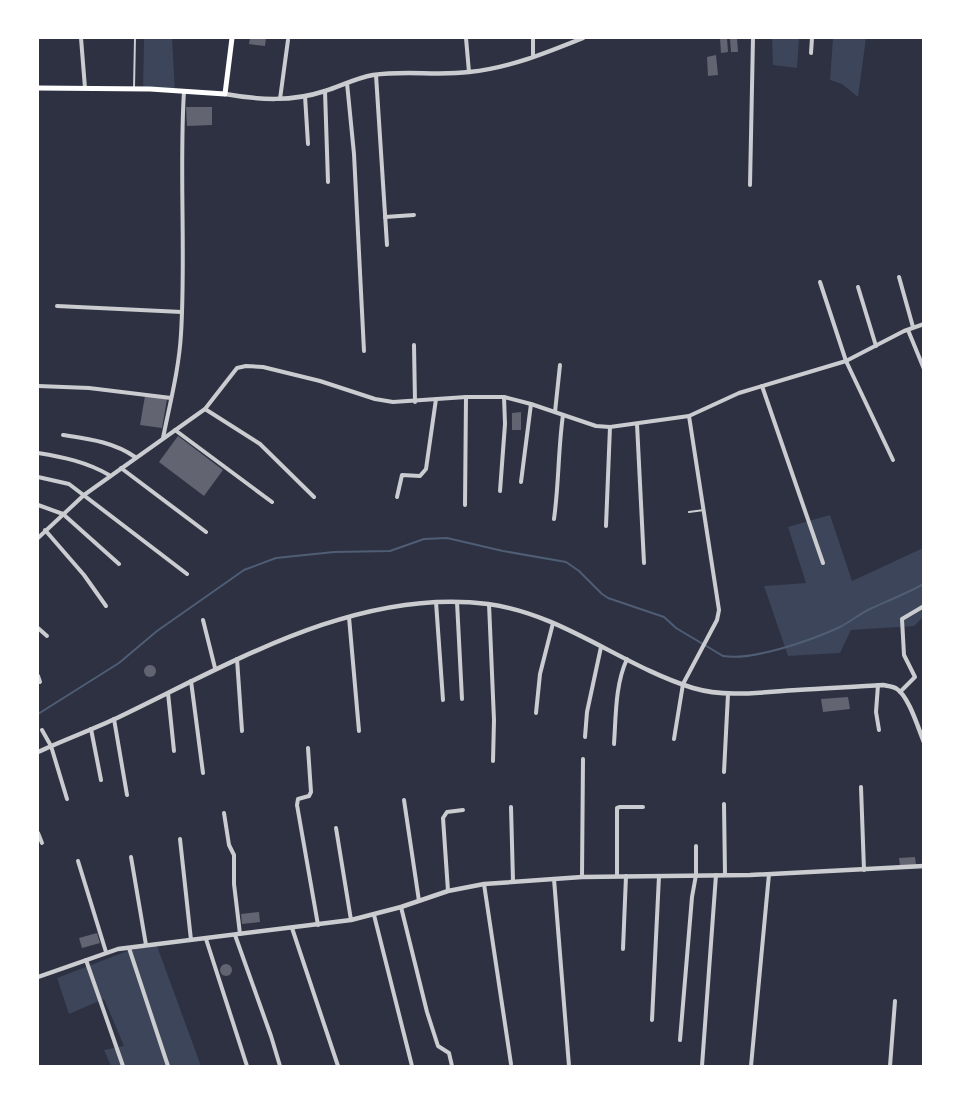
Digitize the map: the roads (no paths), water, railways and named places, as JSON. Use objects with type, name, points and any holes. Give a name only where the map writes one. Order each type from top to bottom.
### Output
[{"type":"main road","points":[[38,88],[134,88],[225,94],[232,38]]},
{"type":"street","points":[[81,38],[85,88]]},
{"type":"street","points":[[466,38],[469,72]]},
{"type":"street","points":[[533,38],[533,58]]},
{"type":"street","points":[[225,94],[280,99],[305,96],[376,75],[469,72],[533,58],[583,38]]},
{"type":"street","points":[[750,185],[753,38]]},
{"type":"street","points":[[811,53],[812,38]]},
{"type":"street","points":[[280,99],[288,40]]},
{"type":"street","points":[[376,75],[387,245]]},
{"type":"street","points":[[347,83],[354,154],[364,351]]},
{"type":"street","points":[[163,438],[178,360],[182,312],[181,145],[184,90]]},
{"type":"street","points":[[325,91],[328,182]]},
{"type":"street","points":[[305,96],[308,144]]},
{"type":"street","points":[[385,217],[414,215]]},
{"type":"street","points":[[899,277],[913,327]]},
{"type":"street","points":[[820,282],[846,361],[893,460]]},
{"type":"street","points":[[858,287],[876,346]]},
{"type":"street","points":[[57,306],[182,312]]},
{"type":"street","points":[[38,538],[84,495],[204,409],[237,368],[246,366],[263,368],[320,381],[375,399],[393,402],[504,397],[596,426],[610,427],[689,416],[740,393],[846,361],[913,327],[924,324]]},
{"type":"street","points":[[908,330],[924,369]]},
{"type":"street","points":[[414,345],[415,402]]},
{"type":"street","points":[[555,412],[560,365]]},
{"type":"street","points":[[38,386],[89,388],[171,398]]},
{"type":"street","points":[[762,386],[823,563]]},
{"type":"street","points":[[465,505],[466,397]]},
{"type":"street","points":[[500,491],[505,424],[504,397]]},
{"type":"street","points":[[397,497],[402,475],[420,476],[426,469],[436,399]]},
{"type":"street","points":[[521,482],[531,404]]},
{"type":"street","points":[[204,409],[260,444],[314,497]]},
{"type":"street","points":[[554,519],[563,415]]},
{"type":"street","points":[[674,739],[683,684],[720,610],[689,416]]},
{"type":"street","points":[[637,424],[644,563]]},
{"type":"street","points":[[606,526],[610,427]]},
{"type":"street","points":[[175,430],[272,502]]},
{"type":"street","points":[[63,435],[96,440],[125,450],[135,457]]},
{"type":"street","points":[[38,453],[80,461],[92,465],[109,476]]},
{"type":"street","points":[[121,468],[206,532]]},
{"type":"street","points":[[38,477],[69,484],[188,574]]},
{"type":"street","points":[[38,505],[63,514],[119,564]]},
{"type":"street","points":[[45,531],[84,575],[106,606]]},
{"type":"street","points":[[436,602],[443,700]]},
{"type":"street","points":[[38,752],[114,719],[237,658],[302,632],[349,617],[436,602],[489,604],[531,614],[553,622],[601,647],[683,684],[718,694],[878,685],[893,687],[900,692],[909,707],[924,742]]},
{"type":"street","points":[[457,602],[462,699]]},
{"type":"street","points":[[489,604],[494,720],[493,761]]},
{"type":"street","points":[[900,692],[915,677],[903,655],[902,619],[924,606]]},
{"type":"street","points":[[349,617],[359,731]]},
{"type":"street","points":[[203,620],[215,668]]},
{"type":"street","points":[[536,713],[540,674],[553,622]]},
{"type":"street","points":[[38,628],[47,636]]},
{"type":"street","points":[[585,737],[587,712],[601,647]]},
{"type":"street","points":[[237,658],[242,731]]},
{"type":"street","points":[[614,744],[618,692],[627,659]]},
{"type":"street","points":[[38,676],[40,682]]},
{"type":"street","points":[[191,681],[203,773]]},
{"type":"street","points":[[878,685],[876,712],[879,730]]},
{"type":"street","points":[[168,692],[174,751]]},
{"type":"street","points":[[724,772],[728,694]]},
{"type":"street","points":[[114,719],[128,795]]},
{"type":"street","points":[[91,729],[101,780]]},
{"type":"street","points":[[42,730],[51,746],[67,799]]},
{"type":"street","points":[[308,748],[311,792],[309,796],[298,799],[297,805],[318,926]]},
{"type":"street","points":[[582,877],[583,759]]},
{"type":"street","points":[[861,787],[864,870]]},
{"type":"street","points":[[404,800],[419,901]]},
{"type":"street","points":[[724,804],[725,875]]},
{"type":"street","points":[[511,807],[513,880]]},
{"type":"street","points":[[618,876],[617,808],[643,807]]},
{"type":"street","points":[[448,891],[443,818],[447,812],[462,810]]},
{"type":"street","points":[[224,813],[229,845],[234,855],[238,934],[280,1066]]},
{"type":"street","points":[[336,828],[351,920]]},
{"type":"street","points":[[38,833],[42,843]]},
{"type":"street","points":[[180,839],[191,940]]},
{"type":"street","points":[[680,1040],[692,897],[696,875],[696,846]]},
{"type":"street","points":[[131,857],[146,945]]},
{"type":"street","points":[[78,861],[106,952]]},
{"type":"street","points":[[38,977],[106,952],[146,945],[318,926],[374,915],[448,891],[513,880],[769,874],[924,866]]},
{"type":"street","points":[[751,1066],[769,874]]},
{"type":"street","points":[[702,1066],[716,875]]},
{"type":"street","points":[[623,949],[626,876]]},
{"type":"street","points":[[652,1020],[659,876]]},
{"type":"street","points":[[554,878],[569,1066]]},
{"type":"street","points":[[484,884],[511,1064]]},
{"type":"street","points":[[400,907],[438,1046],[449,1053],[452,1066]]},
{"type":"street","points":[[374,915],[412,1066]]},
{"type":"street","points":[[292,928],[338,1066]]},
{"type":"street","points":[[206,939],[247,1066]]},
{"type":"street","points":[[129,948],[168,1066]]},
{"type":"street","points":[[86,960],[123,1066]]},
{"type":"street","points":[[890,1066],[896,1001]]},
{"type":"lane","points":[[134,88],[135,38]]},
{"type":"lane","points":[[689,512],[704,510]]},
{"type":"waterway","points":[[38,714],[119,663],[157,631],[244,570],[276,558],[334,552],[390,551],[424,539],[447,538],[566,562],[608,598],[664,617],[676,628],[723,656],[735,657],[766,652],[814,638],[924,584]]}]
